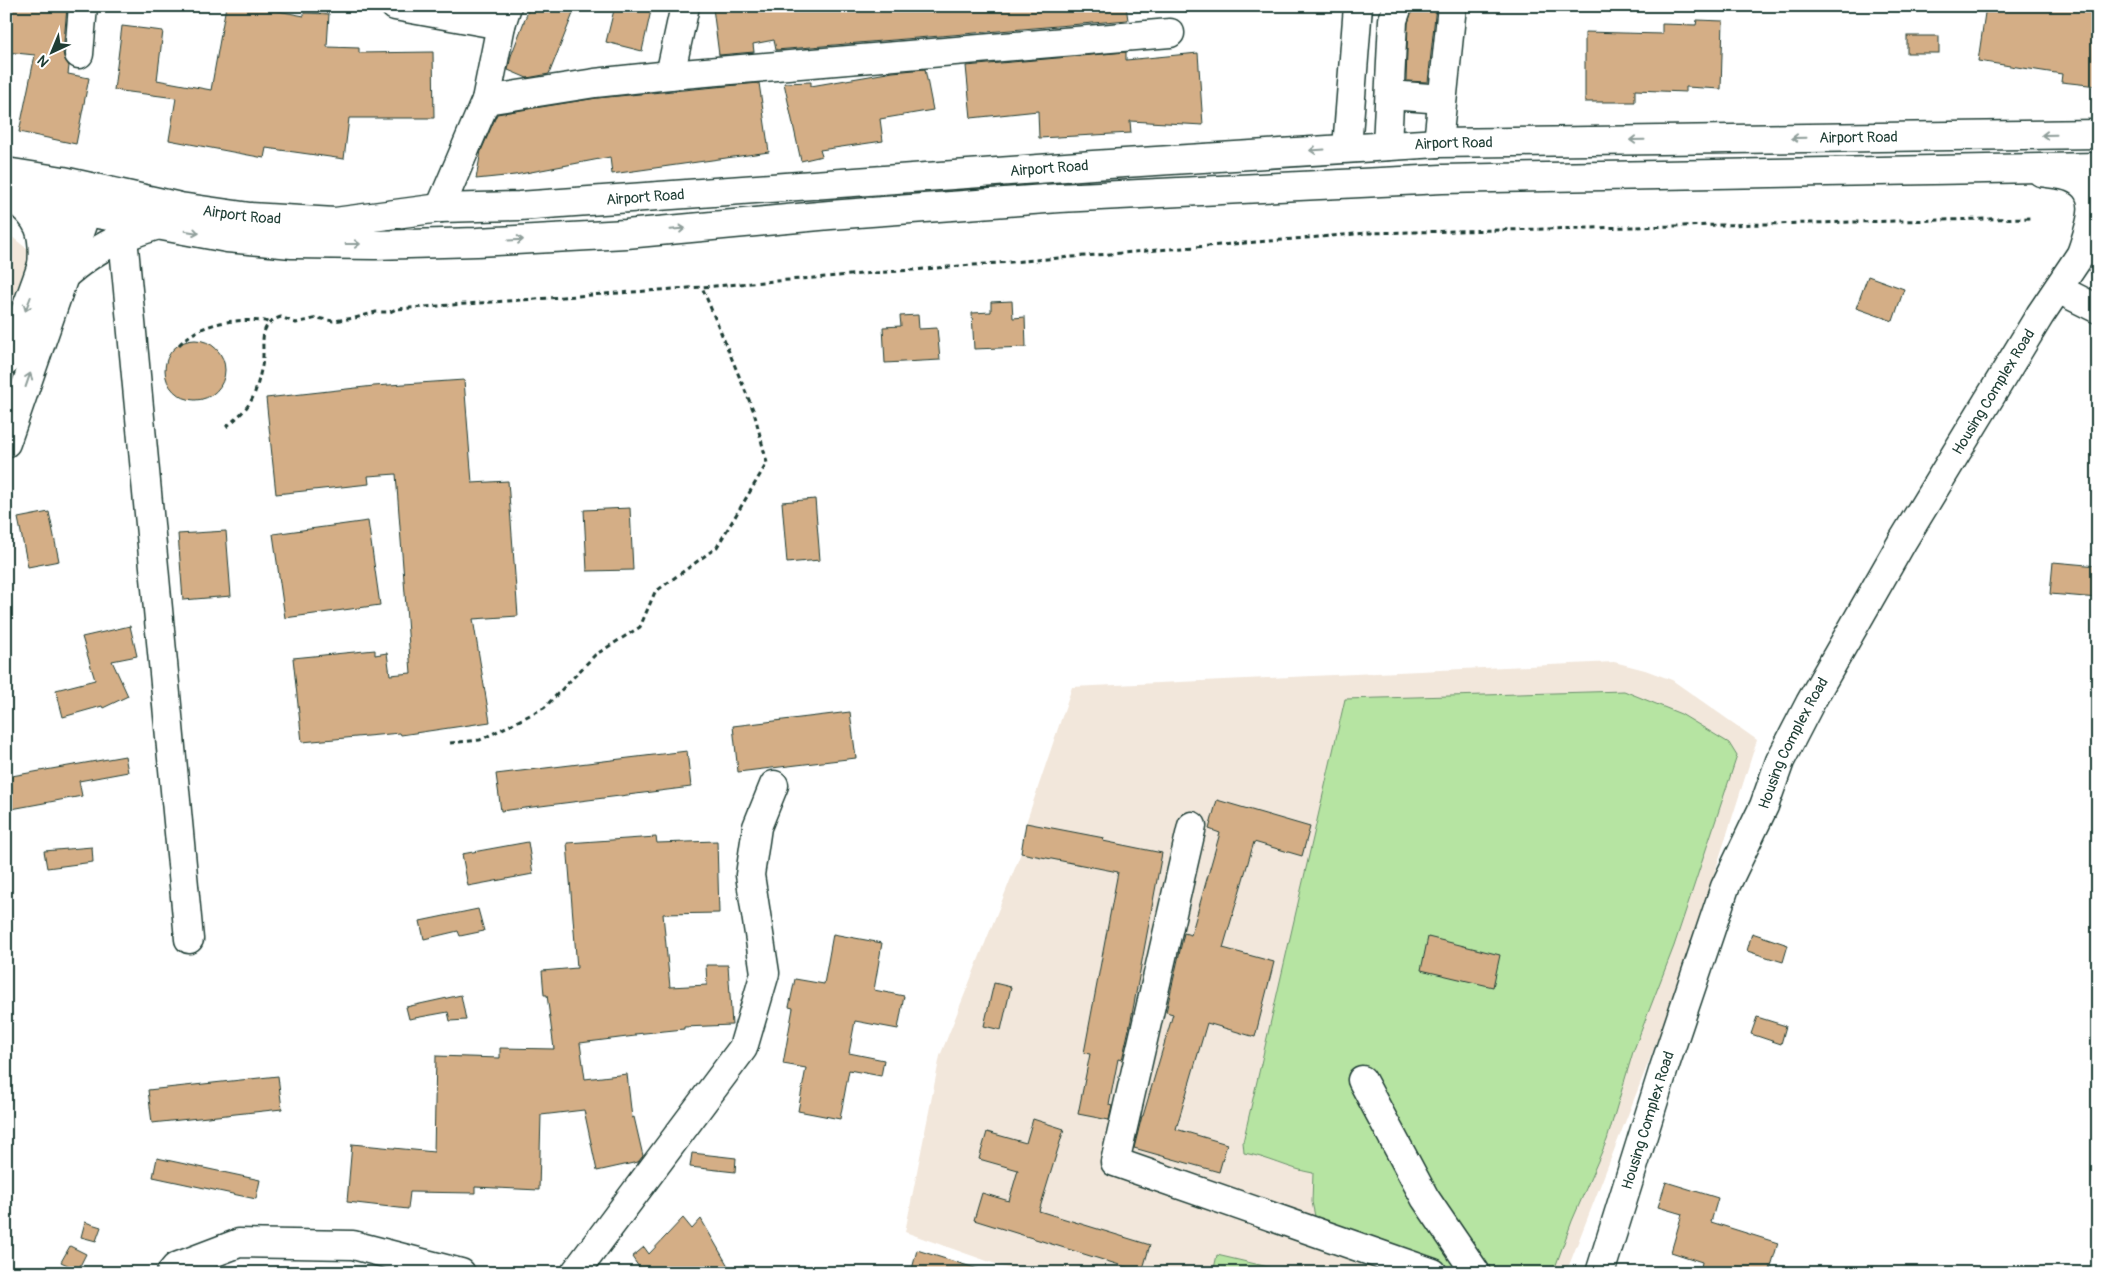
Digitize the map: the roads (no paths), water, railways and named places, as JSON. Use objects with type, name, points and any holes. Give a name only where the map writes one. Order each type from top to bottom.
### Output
[{"type":"street","points":[[80,54],[83,6]]},
{"type":"street","points":[[395,6],[504,16],[486,100],[440,208]]},
{"type":"street","points":[[670,74],[685,6]]},
{"type":"street","points":[[1347,148],[1358,6]]},
{"type":"street","points":[[1387,146],[1393,20],[1398,6]]},
{"type":"street","points":[[1438,143],[1452,6]]},
{"type":"street","points":[[486,100],[595,83],[670,74],[1170,33]]},
{"type":"street","points":[[1390,95],[1442,99]]},
{"type":"street","name":"Airport Road","points":[[8,189],[61,194],[89,200],[180,207],[250,217],[335,222],[440,208],[528,206],[1094,164],[1438,143],[2098,134]]},
{"type":"street","points":[[1544,141],[1548,176]]},
{"type":"street","name":"Airport Road","points":[[89,200],[155,226],[227,238],[292,244],[477,242],[626,234],[830,215],[1060,198],[1442,179],[2098,167]]},
{"type":"street","name":"Housing Complex Road","points":[[2020,168],[2072,178],[2084,185],[2093,196],[2095,209],[2093,221],[2079,257]]},
{"type":"street","points":[[8,189],[35,218],[44,248],[54,271]]},
{"type":"street","points":[[6,443],[54,271],[61,194]]},
{"type":"street","points":[[6,361],[89,200]]},
{"type":"street","points":[[54,271],[87,256],[110,242],[155,226]]},
{"type":"street","name":"Housing Complex Road","points":[[1600,1273],[1664,1068],[1725,887],[1764,806],[1780,761],[1810,703],[1902,542],[2058,289],[2079,257],[2098,235]]},
{"type":"street","points":[[123,237],[189,939]]},
{"type":"street","points":[[2058,289],[2098,308]]},
{"type":"street","points":[[575,1273],[743,1048],[765,973],[750,875],[757,827],[774,785]]},
{"type":"street","points":[[1192,826],[1115,1162],[1433,1273]]},
{"type":"street","points":[[1362,1080],[1424,1198],[1476,1273]]},
{"type":"street","points":[[171,1273],[176,1267],[239,1243],[354,1245],[461,1273]]}]
